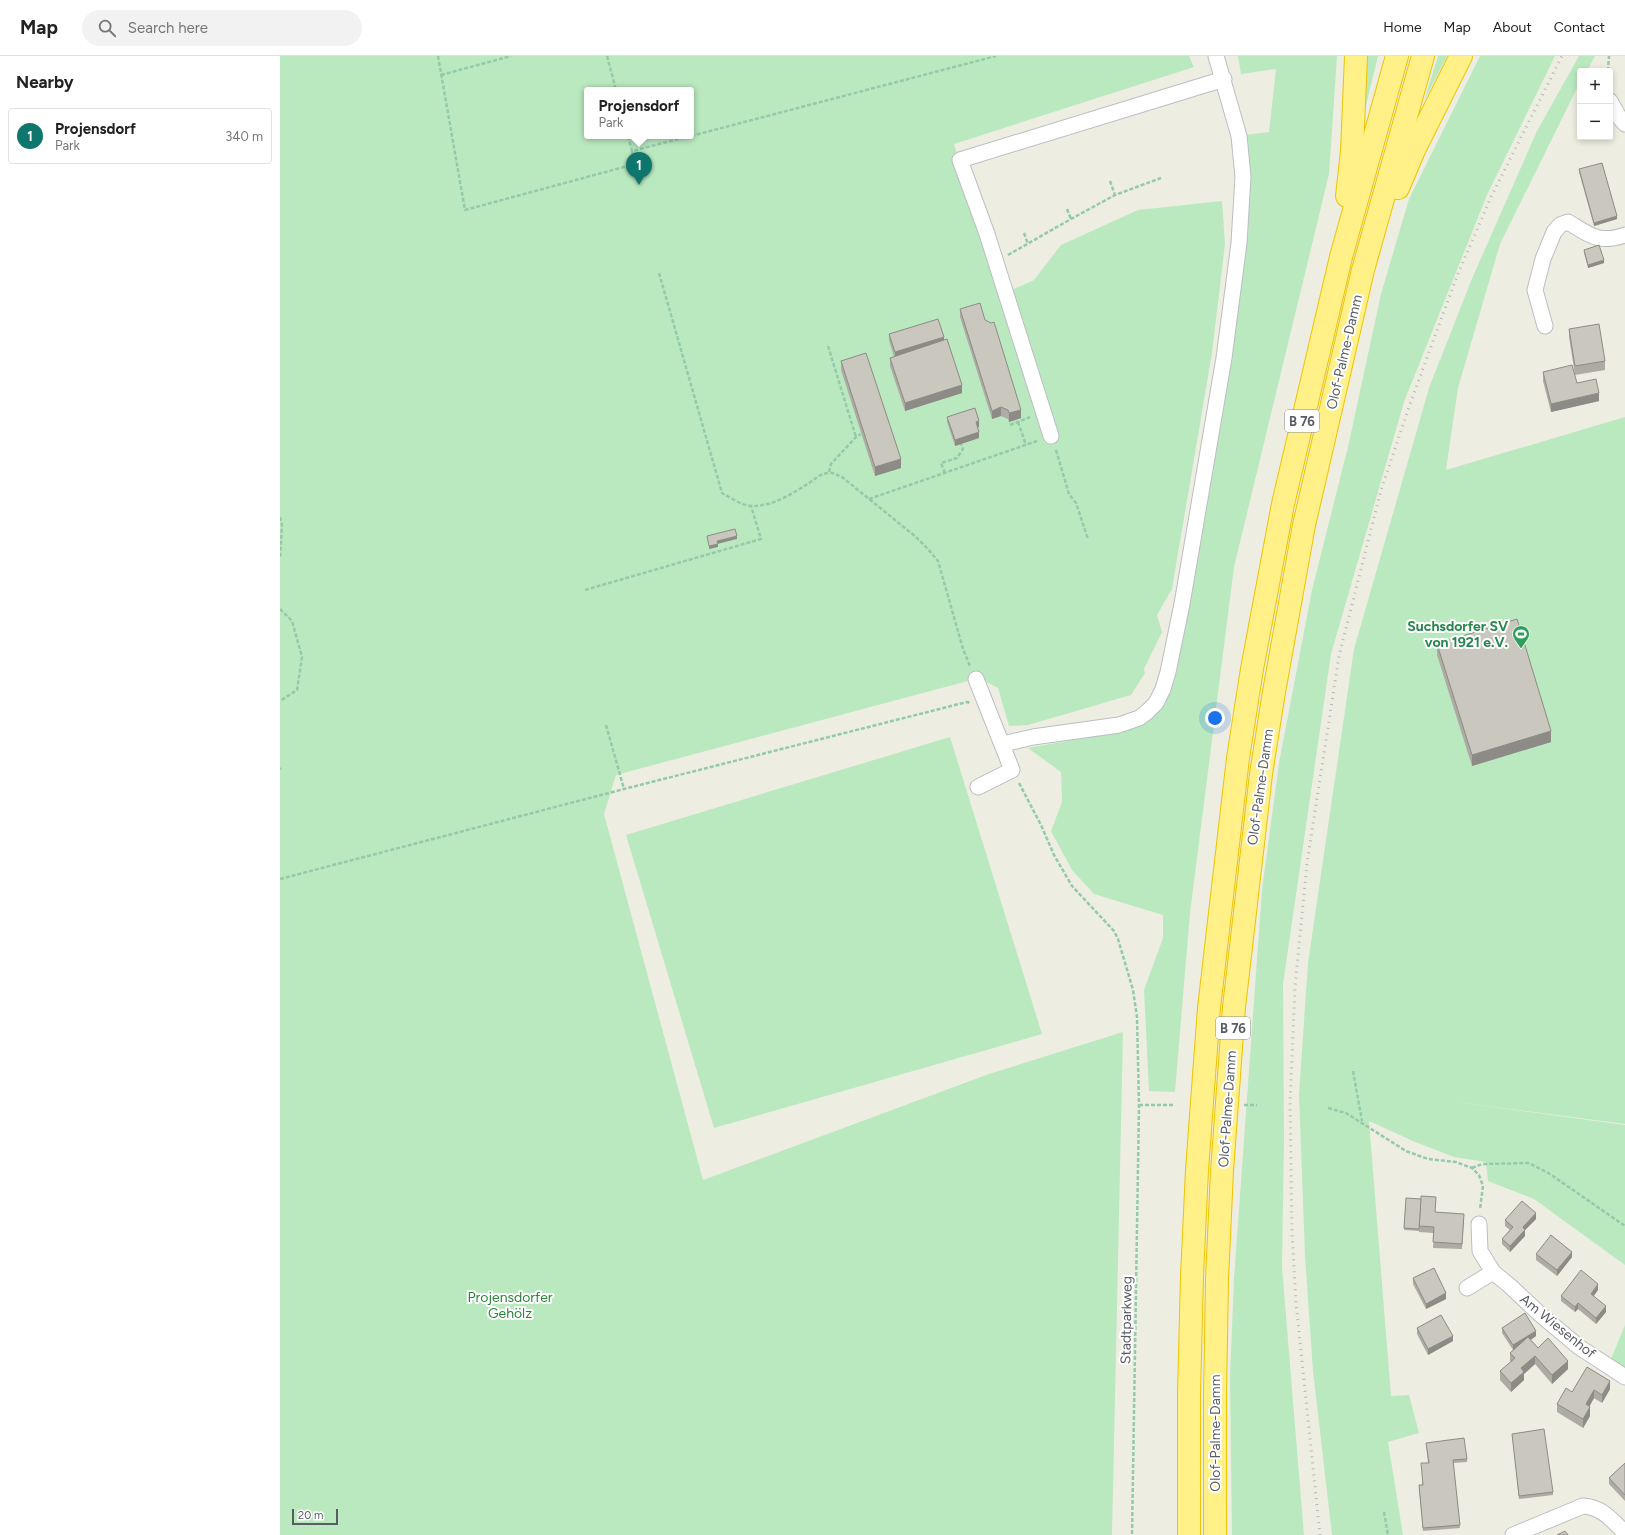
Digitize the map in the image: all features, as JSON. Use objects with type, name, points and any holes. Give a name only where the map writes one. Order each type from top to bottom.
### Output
[{"type":"highway","points":[[1341,257],[1352,151],[1356,56]]},
{"type":"highway","name":"Olof-Palme-Damm","points":[[1189,1535],[1192,1276],[1197,1178],[1209,1008],[1238,758],[1267,585],[1283,504],[1341,257],[1397,56]]},
{"type":"highway","name":"Olof-Palme-Damm","points":[[1215,1535],[1217,1279],[1222,1186],[1234,1007],[1261,774],[1272,699],[1303,532],[1363,270],[1423,56]]},
{"type":"highway","points":[[1363,270],[1414,150],[1461,56]]},
{"type":"street","points":[[1003,744],[1033,737],[1119,725],[1138,718],[1147,712],[1156,703],[1163,689],[1182,604],[1224,358],[1239,243],[1243,177],[1240,136],[1216,56]]},
{"type":"street","points":[[1052,436],[995,263],[987,234],[960,160],[1224,79]]},
{"type":"street","points":[[1612,104],[1619,118],[1625,124]]},
{"type":"street","points":[[1545,326],[1536,290],[1543,259],[1554,232],[1560,225],[1568,222],[1594,238],[1614,238],[1625,235]]},
{"type":"street","points":[[976,679],[1012,770],[978,787]]},
{"type":"street","name":"Am Wiesenhof","points":[[1479,1224],[1480,1251],[1492,1272],[1579,1347],[1625,1377]]},
{"type":"street","points":[[1467,1288],[1492,1272]]},
{"type":"street","points":[[1515,1535],[1583,1506],[1591,1506],[1607,1515],[1625,1533]]},
{"type":"path","points":[[438,56],[465,210],[635,164],[629,139]]},
{"type":"path","points":[[441,75],[511,56]]},
{"type":"path","points":[[607,56],[615,87]]},
{"type":"path","points":[[694,135],[996,56]]},
{"type":"path","points":[[1608,68],[1609,56]]},
{"type":"path","points":[[632,151],[678,139]]},
{"type":"path","points":[[995,263],[1115,195],[1161,178]]},
{"type":"path","points":[[1110,181],[1115,195]]},
{"type":"path","points":[[1067,209],[1071,219]]},
{"type":"path","points":[[1024,233],[1028,244]]},
{"type":"path","points":[[659,273],[722,493],[734,500],[751,506],[771,504],[810,483],[821,475],[829,472],[842,477],[916,537],[938,561],[963,649],[976,679]]},
{"type":"path","points":[[828,346],[856,437]]},
{"type":"path","points":[[1010,425],[1044,412]]},
{"type":"path","points":[[1018,422],[1026,445]]},
{"type":"path","points":[[829,472],[831,464],[856,437],[862,434]]},
{"type":"path","points":[[869,499],[1052,436],[1069,494],[1076,503],[1088,539]]},
{"type":"path","points":[[945,473],[942,463],[957,458],[963,450],[961,444]]},
{"type":"path","points":[[585,590],[761,539],[751,506]]},
{"type":"path","points":[[280,517],[282,525],[280,558]]},
{"type":"path","points":[[280,609],[292,621],[302,657],[297,690],[280,701]]},
{"type":"path","points":[[280,879],[624,788],[968,702],[989,711]]},
{"type":"path","points":[[606,725],[624,788]]},
{"type":"path","name":"Stadtparkweg","points":[[1012,770],[1042,825],[1054,855],[1072,886],[1114,931],[1118,939],[1133,990],[1137,1017],[1139,1105],[1132,1535]]},
{"type":"path","points":[[1353,1071],[1362,1122]]},
{"type":"path","points":[[1139,1105],[1173,1105]]},
{"type":"path","points":[[1243,1105],[1257,1105]]},
{"type":"path","points":[[1328,1108],[1346,1113],[1406,1151],[1428,1159],[1456,1162],[1472,1168],[1479,1175],[1482,1186],[1479,1224]]},
{"type":"path","points":[[1472,1168],[1482,1164],[1529,1163],[1550,1174],[1625,1226]]},
{"type":"path","points":[[1384,1512],[1388,1535]]},
{"type":"green space","name":"Projensdorfer Gehölz","points":[[280,56],[1189,56],[1194,67],[954,144],[998,296],[1034,280],[1061,245],[1138,210],[1222,201],[1225,244],[1212,353],[1172,589],[1157,615],[1162,632],[1144,669],[1145,673],[1131,695],[1028,725],[1009,726],[998,688],[979,678],[616,775],[604,814],[703,1180],[989,1074],[1123,1032],[1112,1535],[280,1535]]},
{"type":"green space","points":[[1238,56],[1337,56],[1329,174],[1234,567],[1190,913],[1175,1092],[1149,1091],[1144,990],[1163,938],[1163,915],[1094,894],[1072,870],[1051,831],[1062,802],[1061,772],[1028,748],[1128,730],[1150,717],[1171,687],[1177,671],[1244,243],[1245,135],[1269,132],[1276,69],[1241,74]]},
{"type":"green space","points":[[1365,56],[1378,56],[1361,126]]},
{"type":"green space","points":[[1438,56],[1447,56],[1424,101]]},
{"type":"green space","points":[[1480,56],[1555,56],[1487,195],[1404,402],[1331,654],[1283,984],[1284,1137],[1282,1267],[1304,1535],[1232,1535],[1230,1377],[1234,1279],[1262,890],[1279,763],[1312,590],[1348,447],[1381,294],[1409,199]]},
{"type":"green space","name":"Suchsdorfer SV von 1921 e.V.","points":[[1579,56],[1595,56],[1589,68],[1577,68],[1577,88],[1500,244],[1458,388],[1446,470],[1625,417],[1625,1124],[1449,1101],[1625,1125],[1625,1265],[1534,1199],[1488,1181],[1486,1162],[1454,1157],[1413,1141],[1369,1121],[1391,1396],[1409,1395],[1419,1433],[1388,1442],[1403,1535],[1332,1535],[1313,1371],[1305,1256],[1299,1094],[1308,963],[1354,649],[1429,388],[1471,281],[1537,131]]},
{"type":"green space","points":[[950,737],[1042,1034],[714,1128],[626,835]]},
{"type":"green space","points":[[1625,1325],[1625,1369],[1611,1359]]},
{"type":"building","points":[[1602,163],[1617,216],[1594,223],[1579,169]]},
{"type":"building","points":[[1599,245],[1604,260],[1588,265],[1584,250]]},
{"type":"building","points":[[980,303],[985,320],[991,323],[994,322],[1021,410],[1009,413],[1008,410],[1001,407],[992,411],[960,309]]},
{"type":"building","points":[[938,319],[944,337],[895,352],[889,334]]},
{"type":"building","points":[[1599,324],[1605,361],[1575,366],[1569,329]]},
{"type":"building","points":[[947,339],[962,385],[905,403],[890,358]]},
{"type":"building","points":[[866,353],[901,459],[875,467],[841,361]]},
{"type":"building","points":[[1572,365],[1577,383],[1596,379],[1599,393],[1551,404],[1543,372]]},
{"type":"building","points":[[975,408],[979,421],[976,422],[979,432],[955,440],[947,417]]},
{"type":"building","points":[[735,529],[737,536],[717,541],[718,544],[709,546],[707,536]]},
{"type":"building","points":[[1517,619],[1551,731],[1472,755],[1437,644]]},
{"type":"building","points":[[1421,1196],[1436,1197],[1435,1212],[1464,1214],[1462,1244],[1433,1242],[1434,1227],[1419,1226]]},
{"type":"building","points":[[1406,1198],[1421,1199],[1419,1229],[1404,1228]]},
{"type":"building","points":[[1522,1201],[1536,1213],[1523,1227],[1525,1230],[1510,1246],[1502,1239],[1513,1227],[1505,1220]]},
{"type":"building","points":[[1551,1235],[1572,1252],[1557,1270],[1536,1254]]},
{"type":"building","points":[[1434,1268],[1446,1293],[1426,1304],[1413,1278]]},
{"type":"building","points":[[1581,1270],[1598,1284],[1591,1294],[1606,1306],[1596,1318],[1578,1303],[1575,1307],[1561,1296]]},
{"type":"building","points":[[1525,1313],[1536,1331],[1513,1345],[1502,1328]]},
{"type":"building","points":[[1441,1315],[1453,1336],[1428,1349],[1417,1328]]},
{"type":"building","points":[[1528,1337],[1538,1348],[1548,1338],[1568,1361],[1552,1375],[1535,1356],[1521,1368],[1524,1372],[1511,1383],[1500,1371],[1515,1358],[1510,1353]]},
{"type":"building","points":[[1587,1367],[1610,1381],[1602,1395],[1594,1390],[1586,1404],[1590,1407],[1583,1419],[1557,1404],[1566,1388],[1572,1392]]},
{"type":"building","points":[[1544,1429],[1553,1492],[1519,1496],[1512,1434]]},
{"type":"building","points":[[1464,1438],[1467,1459],[1453,1460],[1460,1525],[1423,1528],[1419,1485],[1423,1485],[1421,1463],[1429,1463],[1426,1443]]},
{"type":"building","points":[[1625,1463],[1625,1495],[1609,1478]]},
{"type":"building","points":[[1565,1531],[1568,1535],[1557,1535]]},
{"type":"railway","points":[[1320,1535],[1296,1303],[1292,1232],[1290,1103],[1295,987],[1307,863],[1339,656],[1381,490],[1410,404],[1457,276],[1491,197],[1562,56]]},
{"type":"place","name":"Projensdorf","points":[[639,185]]},
{"type":"place","name":"Suchsdorfer SV von 1921 e.V.","points":[[1521,649]]}]
